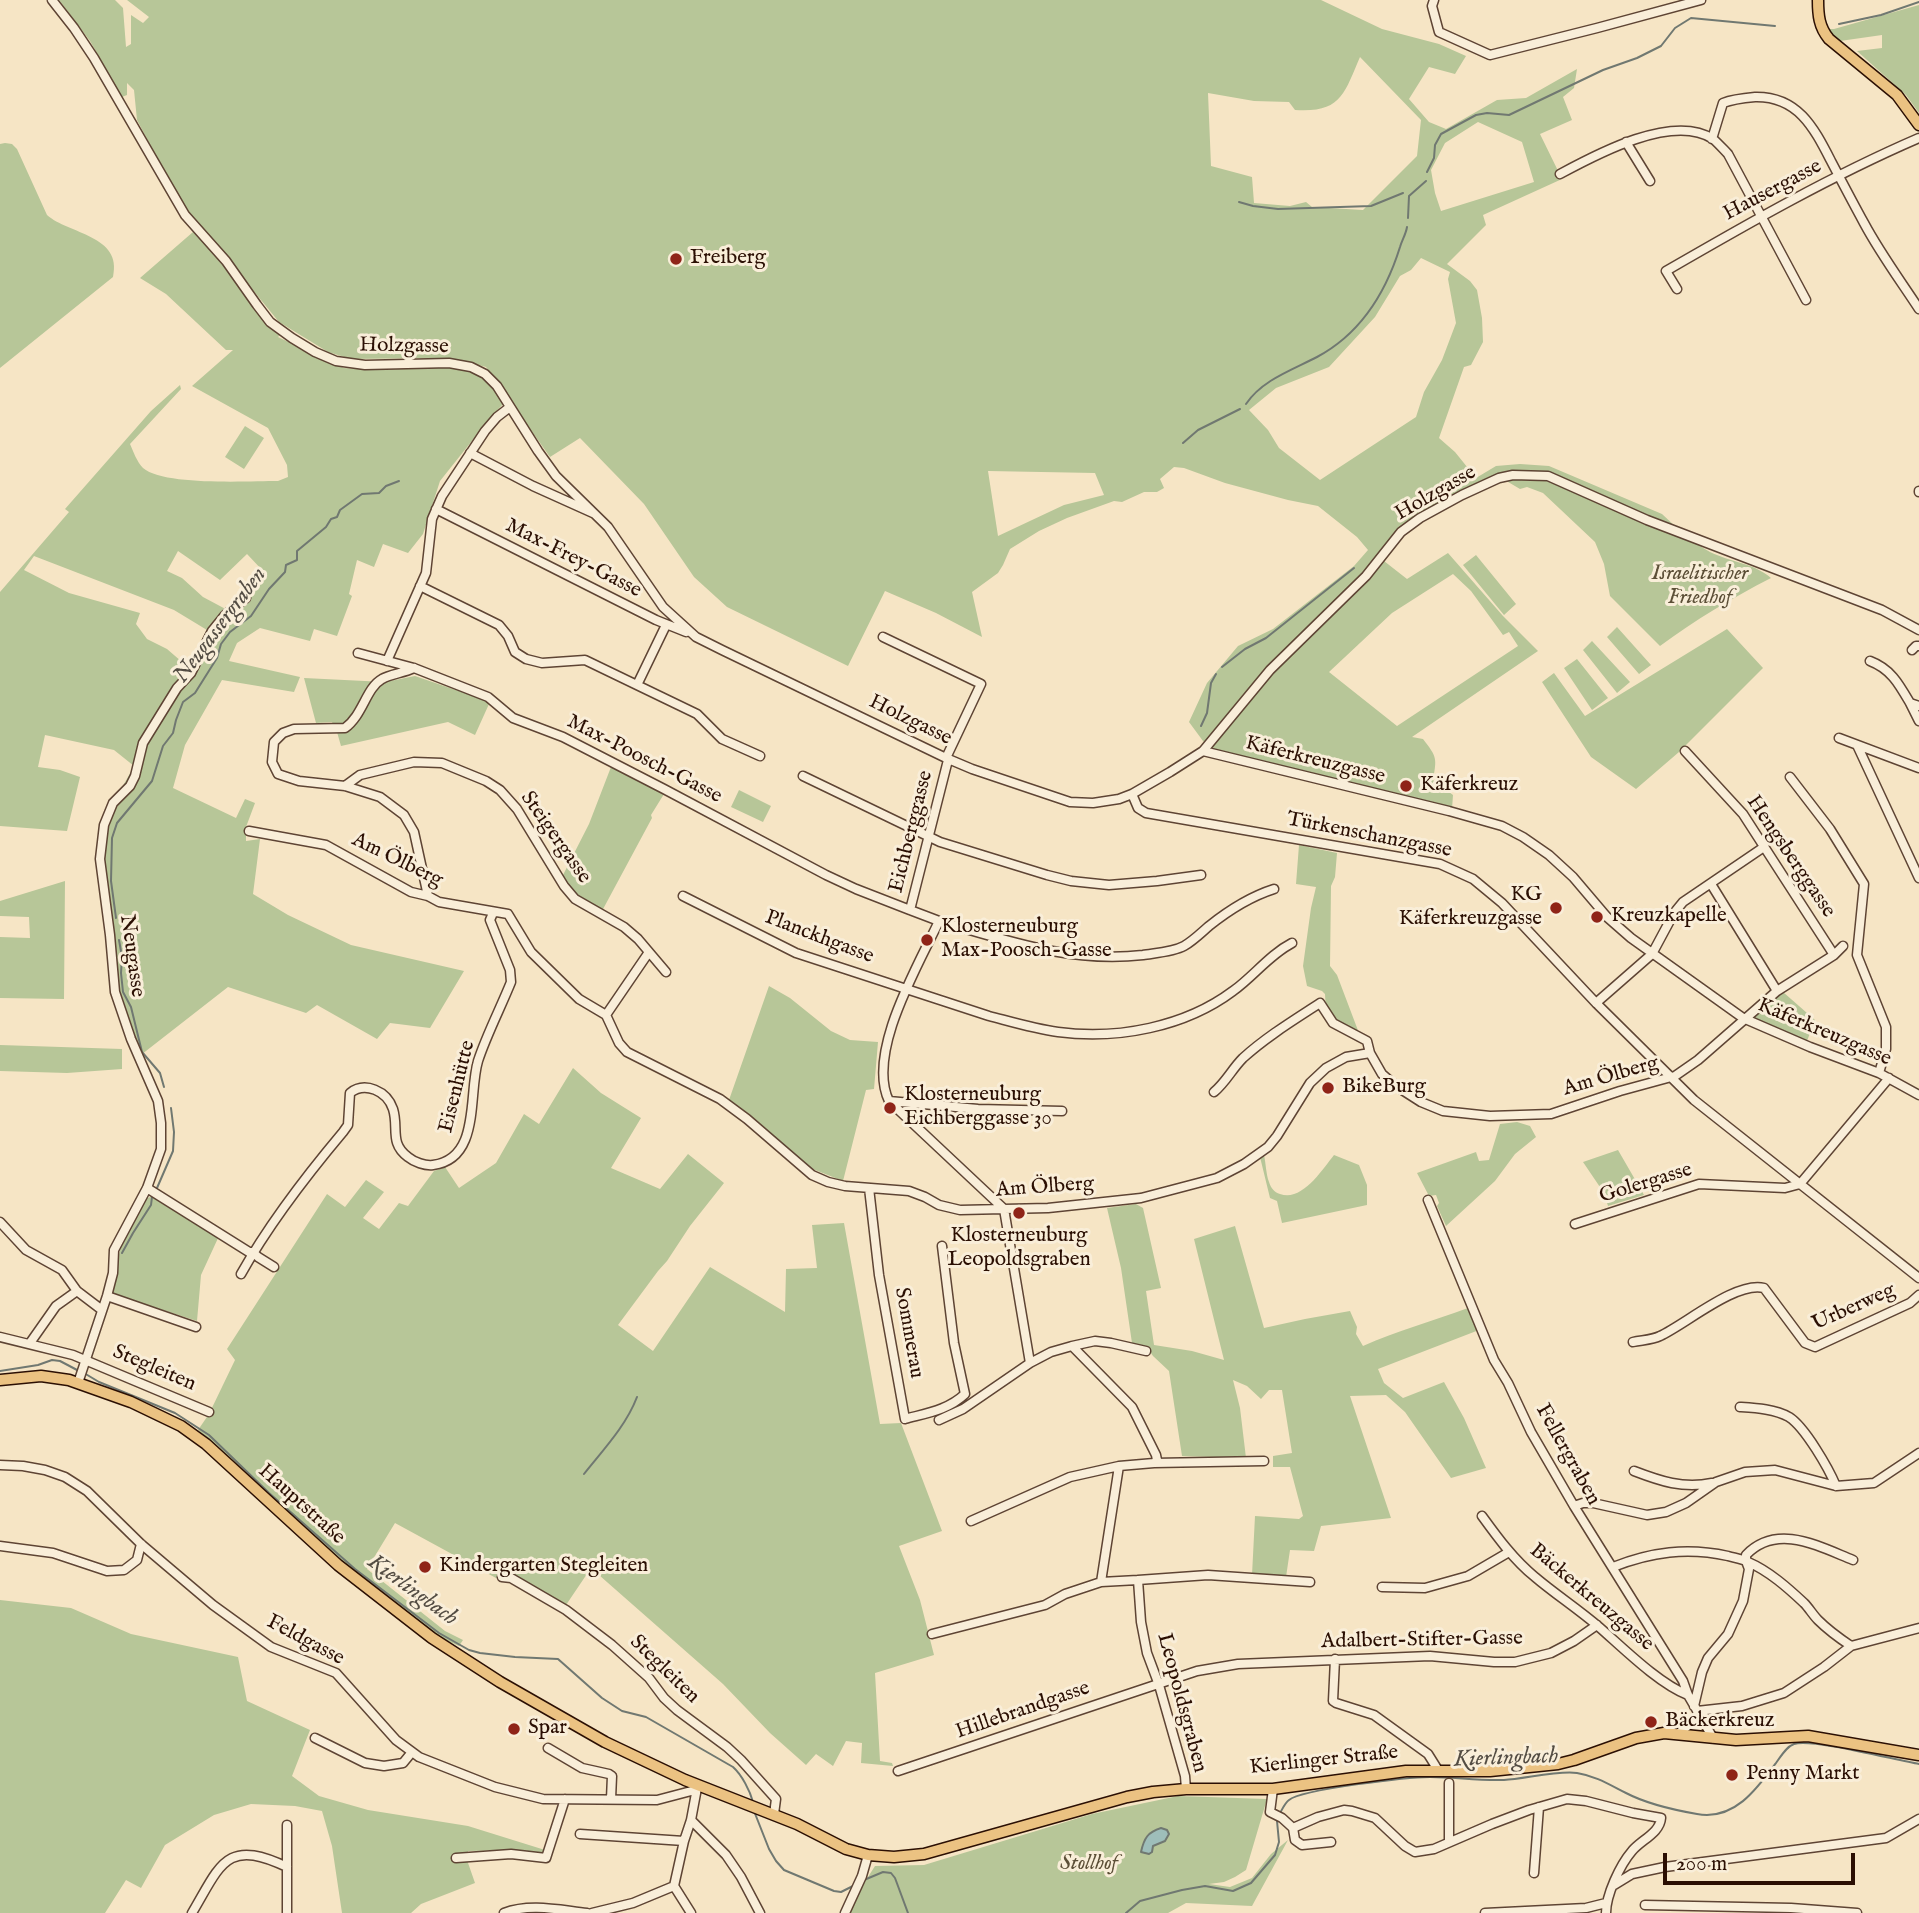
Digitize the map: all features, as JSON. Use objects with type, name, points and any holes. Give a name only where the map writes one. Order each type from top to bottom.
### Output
[{"type":"main road","points":[[1818,0],[1822,31],[1897,95],[1919,125]]},
{"type":"main road","name":"Hauptstraße","points":[[0,1380],[41,1376],[78,1383],[149,1410],[193,1434],[362,1585],[432,1638],[584,1731],[697,1788],[746,1803]]},
{"type":"main road","name":"Kierlinger Straße","points":[[746,1803],[846,1849],[867,1855],[894,1857],[924,1854],[1153,1792],[1186,1789],[1273,1789],[1406,1771],[1490,1771],[1558,1764],[1664,1733],[1751,1740],[1808,1736],[1919,1755]]},
{"type":"street","name":"Holzgasse","points":[[52,0],[93,58],[185,215],[217,249],[257,306],[279,329],[314,352],[337,361],[365,365],[449,363],[471,367],[491,379],[538,452],[563,483],[608,527],[663,607],[695,636],[972,769],[1070,802],[1105,802],[1132,794],[1203,751],[1269,670],[1366,576],[1401,532],[1420,518],[1462,495],[1499,478],[1513,475],[1548,475],[1647,520],[1882,610],[1919,630]]},
{"type":"street","points":[[1434,0],[1432,6],[1439,32],[1490,55],[1701,0]]},
{"type":"street","points":[[1713,139],[1723,103],[1745,98],[1770,97],[1789,106],[1806,120],[1815,130],[1878,247],[1919,309]]},
{"type":"street","points":[[1560,174],[1602,151],[1669,131],[1687,130],[1713,139],[1728,154],[1806,300]]},
{"type":"street","name":"Hausergasse","points":[[1677,289],[1666,271],[1762,215],[1875,157],[1919,138]]},
{"type":"street","points":[[1626,142],[1650,181]]},
{"type":"street","points":[[387,661],[428,564],[431,527],[436,509],[455,475],[491,424],[510,407]]},
{"type":"street","points":[[470,453],[596,514]]},
{"type":"street","points":[[555,496],[563,483]]},
{"type":"street","name":"Max-Frey-Gasse","points":[[436,509],[666,625],[695,636]]},
{"type":"street","points":[[420,586],[499,625],[508,636],[515,652],[526,659],[542,663],[585,660],[697,714],[722,739],[760,756]]},
{"type":"street","name":"Neugasse","points":[[78,1383],[107,1296],[113,1273],[114,1250],[147,1188],[161,1149],[157,1098],[131,1040],[115,992],[100,859],[104,825],[113,803],[130,786],[135,776],[143,743],[177,688],[191,673],[212,631],[225,615],[246,598]]},
{"type":"street","points":[[656,620],[663,607]]},
{"type":"street","points":[[637,685],[666,625]]},
{"type":"street","name":"Eichberggasse","points":[[883,637],[981,684],[947,759],[910,910],[1033,948],[1072,955],[1114,958],[1156,953],[1184,946],[1226,913],[1255,895],[1274,889]]},
{"type":"street","name":"Max-Poosch-Gasse","points":[[358,653],[414,668],[488,697],[513,718],[563,737],[826,875],[910,910]]},
{"type":"street","points":[[1870,661],[1894,676],[1919,721]]},
{"type":"street","points":[[414,668],[382,679],[352,723],[345,728],[294,729],[284,733],[274,742],[272,762],[278,774],[299,781],[345,786],[380,797],[404,815],[414,832],[428,896]]},
{"type":"street","points":[[1910,703],[1919,706]]},
{"type":"street","points":[[1839,738],[1919,768]]},
{"type":"street","points":[[1857,745],[1919,877]]},
{"type":"street","name":"Käferkreuzgasse","points":[[1203,751],[1502,826],[1549,855],[1573,877],[1608,917],[1652,954],[1743,1018],[1879,1073],[1919,1095]]},
{"type":"street","name":"Hengsberggasse","points":[[1685,751],[1743,814],[1834,955]]},
{"type":"street","name":"Steigergasse","points":[[345,786],[360,775],[414,762],[442,763],[486,781],[500,790],[517,809],[564,886],[575,899],[624,927],[666,972]]},
{"type":"street","points":[[803,776],[929,838],[1046,875],[1071,881],[1109,884],[1201,875]]},
{"type":"street","points":[[1790,777],[1830,829],[1864,884],[1857,955],[1886,1027],[1886,1049],[1879,1073]]},
{"type":"street","name":"Türkenschanzgasse","points":[[1132,794],[1138,808],[1146,813],[1440,864],[1474,879],[1503,903],[1596,1003],[1694,1100],[1919,1278]]},
{"type":"street","name":"Am Ölberg","points":[[249,831],[326,845],[411,892],[439,902],[508,914],[531,952],[579,999],[606,1015],[619,1043],[627,1052],[720,1100],[747,1119],[812,1175],[828,1182],[909,1191],[939,1205],[960,1210],[1048,1208],[1141,1198],[1217,1178],[1268,1147],[1310,1083],[1346,1057],[1370,1053],[1384,1076],[1396,1086],[1443,1111],[1490,1116],[1550,1114],[1671,1078],[1703,1056],[1743,1018],[1777,991],[1834,955],[1843,946]]},
{"type":"street","points":[[1596,1003],[1652,954],[1683,902],[1764,847]]},
{"type":"street","points":[[1711,884],[1777,991]]},
{"type":"street","name":"Planckhgasse","points":[[683,896],[796,953],[1015,1023],[1059,1032],[1121,1032],[1175,1022],[1216,1003],[1234,991],[1282,948],[1292,943]]},
{"type":"street","name":"Eisenhütte","points":[[241,1274],[253,1252],[307,1175],[348,1125],[351,1093],[356,1089],[367,1087],[383,1095],[390,1103],[400,1151],[414,1162],[431,1166],[446,1161],[458,1152],[466,1138],[471,1117],[478,1062],[511,982],[510,971],[490,920],[493,912]]},
{"type":"street","points":[[939,921],[907,989],[887,1044],[883,1067],[885,1092],[889,1101],[1004,1209],[1030,1363]]},
{"type":"street","points":[[606,1015],[649,952]]},
{"type":"street","points":[[1214,1092],[1240,1061],[1262,1042],[1320,1003],[1333,1023],[1367,1041],[1370,1053]]},
{"type":"street","points":[[1800,1184],[1889,1078]]},
{"type":"street","points":[[889,1101],[978,1110],[1062,1111]]},
{"type":"street","name":"Golergasse","points":[[1575,1224],[1699,1184],[1785,1188],[1800,1184]]},
{"type":"street","points":[[147,1188],[274,1267]]},
{"type":"street","name":"Sommerau","points":[[869,1188],[879,1275],[905,1419],[945,1409],[965,1394],[954,1343],[942,1246]]},
{"type":"street","name":"Fellergraben","points":[[1427,1200],[1494,1360],[1508,1382],[1531,1432],[1683,1681],[1713,1738]]},
{"type":"street","points":[[0,1222],[26,1250],[62,1270],[77,1291],[102,1310]]},
{"type":"street","name":"Urberweg","points":[[1633,1342],[1659,1337],[1733,1293],[1756,1286],[1764,1288],[1805,1343],[1815,1347],[1910,1303],[1919,1295]]},
{"type":"street","points":[[30,1343],[56,1306],[77,1291]]},
{"type":"street","points":[[107,1296],[196,1327]]},
{"type":"street","name":"Stegleiten","points":[[0,1337],[67,1353],[84,1363],[209,1412]]},
{"type":"street","points":[[939,1420],[963,1409],[1030,1363],[1051,1352],[1095,1341],[1146,1351]]},
{"type":"street","points":[[1072,1346],[1132,1408],[1156,1455],[1157,1460],[1154,1463]]},
{"type":"street","points":[[1740,1407],[1764,1409],[1790,1418],[1802,1430],[1836,1486]]},
{"type":"street","points":[[1634,1471],[1662,1482],[1685,1486],[1716,1482],[1745,1472],[1775,1470],[1836,1486],[1874,1483],[1919,1453]]},
{"type":"street","points":[[971,1521],[1070,1477],[1119,1466],[1264,1461]]},
{"type":"street","name":"Feldgasse","points":[[0,1465],[45,1470],[65,1477],[87,1491],[141,1544],[214,1605],[271,1647],[336,1673],[396,1740],[419,1757],[495,1787],[542,1799],[657,1800],[697,1788]]},
{"type":"street","points":[[1101,1582],[1119,1466]]},
{"type":"street","points":[[1574,1506],[1593,1503],[1647,1515],[1667,1512],[1686,1503],[1716,1482]]},
{"type":"street","name":"Bäckerkreuzgasse","points":[[1482,1516],[1509,1552],[1534,1576],[1676,1691],[1688,1695]]},
{"type":"street","points":[[1679,1733],[1697,1711],[1702,1672],[1707,1658],[1728,1634],[1743,1601],[1749,1569],[1746,1555],[1754,1547],[1783,1537],[1806,1542],[1853,1560]]},
{"type":"street","points":[[0,1546],[53,1553],[107,1571],[124,1570],[137,1560],[141,1544]]},
{"type":"street","points":[[1613,1567],[1632,1560],[1681,1551],[1704,1551],[1746,1561],[1766,1571],[1805,1604],[1818,1620],[1851,1646]]},
{"type":"street","points":[[1382,1587],[1425,1588],[1468,1576],[1509,1552]]},
{"type":"street","points":[[932,1634],[1045,1605],[1065,1594],[1101,1582],[1208,1575],[1310,1582]]},
{"type":"street","name":"Stegleiten","points":[[502,1577],[510,1578],[566,1610],[612,1645],[649,1678],[677,1710],[727,1746],[741,1760],[776,1799],[774,1814]]},
{"type":"street","name":"Leopoldsgraben","points":[[1138,1580],[1141,1622],[1147,1653],[1159,1685],[1185,1776],[1186,1789]]},
{"type":"street","name":"Adalbert-Stifter-Gasse","points":[[1159,1685],[1197,1671],[1230,1665],[1430,1656],[1515,1662],[1551,1653],[1597,1625]]},
{"type":"street","points":[[1697,1711],[1742,1706],[1784,1693],[1851,1646],[1919,1628]]},
{"type":"street","points":[[1335,1659],[1334,1701],[1374,1715],[1428,1754],[1438,1770]]},
{"type":"street","name":"Hillebrandgasse","points":[[898,1771],[1159,1685]]},
{"type":"street","points":[[315,1738],[365,1763],[384,1766],[403,1763],[412,1752]]},
{"type":"street","points":[[548,1748],[582,1768],[612,1776],[611,1799]]},
{"type":"street","points":[[1449,1783],[1449,1842]]},
{"type":"street","points":[[691,1913],[674,1886],[697,1788]]},
{"type":"street","points":[[1273,1789],[1270,1812],[1293,1828],[1295,1840],[1302,1845],[1331,1842]]},
{"type":"street","points":[[456,1858],[511,1854],[546,1858],[565,1799]]},
{"type":"street","points":[[1293,1828],[1318,1817],[1344,1810],[1352,1811],[1375,1818],[1413,1851],[1427,1851],[1492,1824],[1559,1801],[1575,1799],[1661,1818],[1659,1827],[1633,1850],[1621,1866],[1606,1903],[1606,1913]]},
{"type":"street","points":[[1534,1873],[1539,1807]]},
{"type":"street","points":[[691,1819],[736,1868],[760,1913]]},
{"type":"street","points":[[1614,1885],[1633,1874],[1665,1867],[1886,1838],[1919,1819]]},
{"type":"street","points":[[287,1825],[287,1913]]},
{"type":"street","points":[[580,1834],[684,1841]]},
{"type":"street","points":[[192,1913],[217,1872],[228,1860],[245,1853],[265,1856],[287,1867]]},
{"type":"street","points":[[845,1913],[862,1876],[867,1855]]},
{"type":"street","points":[[504,1913],[536,1907],[589,1913],[633,1903],[674,1886]]},
{"type":"street","points":[[1485,1913],[1586,1908],[1606,1903]]},
{"type":"street","points":[[1645,1905],[1791,1908],[1857,1913]]},
{"type":"street","points":[[1578,1913],[1586,1908]]},
{"type":"green space","name":"Israelitischer Friedhof","points":[[59,0],[115,0],[123,8],[126,47],[131,44],[131,15],[143,23],[149,17],[127,0],[1321,0],[1382,29],[1439,44],[1466,56],[1455,74],[1429,67],[1409,99],[1429,122],[1446,129],[1497,100],[1526,98],[1577,69],[1574,88],[1563,97],[1572,120],[1540,134],[1562,179],[1483,215],[1486,225],[1447,264],[1470,281],[1477,290],[1483,342],[1471,365],[1464,367],[1439,438],[1455,452],[1476,478],[1496,466],[1549,466],[1662,514],[1704,548],[1757,569],[1771,578],[1714,610],[1660,646],[1610,596],[1604,564],[1595,542],[1543,493],[1527,487],[1520,489],[1498,476],[1416,514],[1382,549],[1384,561],[1407,579],[1448,553],[1503,616],[1538,651],[1412,737],[1423,739],[1433,754],[1433,780],[1453,795],[1452,809],[1213,751],[1203,741],[1189,722],[1207,683],[1238,646],[1273,629],[1354,566],[1368,550],[1357,537],[1318,506],[1225,483],[1184,468],[1174,467],[1160,479],[1164,488],[1157,492],[1144,492],[1122,502],[1114,501],[1067,518],[1010,549],[998,573],[972,592],[982,637],[885,591],[848,666],[727,607],[694,577],[644,504],[580,438],[550,457],[486,367],[460,360],[433,358],[351,359],[328,352],[279,322],[179,200],[137,120],[134,90],[127,83],[127,95],[122,97],[90,41]],"holes":[[[1360,57],[1421,120],[1417,156],[1363,210],[1312,207],[1306,202],[1290,206],[1254,203],[1252,177],[1211,166],[1208,93],[1254,101],[1289,102],[1295,110],[1310,110],[1332,104],[1345,91]],[[1478,122],[1522,142],[1534,182],[1441,211],[1431,170],[1445,143]],[[1421,258],[1450,272],[1448,279],[1456,323],[1442,360],[1424,392],[1416,417],[1320,480],[1279,448],[1268,430],[1249,410],[1276,388],[1329,367],[1375,317],[1400,276],[1411,270]],[[988,471],[1095,473],[1104,495],[1064,505],[998,536]],[[1453,574],[1471,591],[1503,635],[1509,632],[1518,646],[1397,726],[1329,672],[1392,613]]]},
{"type":"green space","points":[[1919,5],[1919,113],[1906,95],[1857,51],[1882,48],[1882,35],[1840,41],[1832,38],[1826,29]]},
{"type":"green space","points":[[0,144],[12,144],[17,149],[47,215],[102,244],[110,252],[114,263],[113,277],[0,368]]},
{"type":"green space","points":[[193,232],[208,245],[281,334],[278,337],[344,368],[375,370],[446,367],[470,370],[493,385],[504,403],[440,481],[423,534],[408,553],[383,544],[374,567],[357,560],[349,594],[352,596],[337,636],[314,629],[310,641],[260,628],[237,643],[229,661],[300,677],[294,692],[222,680],[185,745],[173,788],[236,818],[245,799],[255,803],[246,827],[246,841],[260,839],[253,894],[288,915],[351,945],[464,971],[430,1028],[390,1023],[377,1039],[317,1005],[306,1013],[228,987],[137,1058],[113,995],[99,858],[105,818],[134,766],[114,750],[45,735],[38,767],[60,770],[80,777],[67,831],[0,826],[0,592],[69,512],[65,509],[151,411],[180,385],[181,389],[130,444],[143,468],[154,474],[187,480],[278,481],[288,477],[287,465],[268,428],[192,386],[233,350],[226,350],[166,294],[140,278]],"holes":[[[178,551],[220,580],[247,554],[264,572],[233,613],[203,597],[182,578],[167,571]],[[34,556],[174,610],[207,630],[201,649],[189,668],[167,649],[147,639],[136,624],[140,613],[69,593],[24,570]]]},
{"type":"green space","points":[[245,426],[264,438],[244,469],[225,457]]},
{"type":"green space","points":[[1476,555],[1516,604],[1504,615],[1463,565]]},
{"type":"green space","points":[[1617,627],[1651,665],[1639,674],[1607,637]]},
{"type":"green space","points":[[1727,629],[1763,668],[1679,752],[1636,789],[1591,757],[1542,682],[1554,673],[1585,716]]},
{"type":"green space","points":[[1592,641],[1630,682],[1617,693],[1583,650]]},
{"type":"green space","points":[[1577,659],[1608,698],[1592,710],[1564,668]]},
{"type":"green space","points":[[415,676],[485,700],[489,704],[475,735],[448,722],[341,746],[332,722],[316,723],[304,678],[385,682]]},
{"type":"green space","points":[[611,767],[664,794],[602,911],[579,896],[563,875],[589,824]]},
{"type":"green space","points":[[739,790],[771,806],[763,822],[731,807]]},
{"type":"green space","points":[[1299,845],[1337,853],[1335,877],[1331,886],[1330,966],[1337,975],[1362,1041],[1339,1031],[1326,1011],[1325,994],[1307,986],[1303,966],[1316,887],[1296,884]]},
{"type":"green space","points":[[65,881],[64,999],[0,998],[0,937],[30,938],[29,917],[0,916],[0,901]]},
{"type":"green space","points":[[769,986],[790,998],[831,1031],[850,1040],[878,1042],[874,1089],[866,1090],[843,1181],[810,1168],[729,1100]]},
{"type":"green space","points":[[1783,992],[1815,1020],[1807,1041],[1750,1019]]},
{"type":"green space","points":[[0,1045],[122,1049],[122,1069],[67,1073],[0,1071]]},
{"type":"green space","points":[[573,1068],[601,1093],[641,1118],[611,1168],[660,1189],[688,1154],[724,1183],[618,1325],[653,1351],[710,1267],[785,1312],[786,1269],[817,1268],[812,1225],[844,1223],[880,1424],[901,1423],[942,1531],[899,1546],[920,1600],[934,1655],[875,1673],[880,1761],[892,1763],[893,1766],[861,1763],[862,1743],[846,1741],[833,1766],[816,1754],[806,1765],[770,1733],[723,1684],[591,1568],[566,1605],[510,1575],[496,1578],[395,1523],[367,1569],[445,1631],[463,1640],[459,1646],[441,1638],[348,1567],[198,1430],[209,1414],[235,1360],[227,1349],[327,1194],[345,1207],[366,1180],[384,1192],[363,1218],[379,1229],[399,1203],[408,1206],[434,1171],[445,1167],[459,1188],[496,1163],[524,1114],[539,1124]]},
{"type":"green space","points":[[1517,1122],[1530,1126],[1536,1137],[1515,1154],[1495,1181],[1446,1226],[1437,1206],[1439,1203],[1436,1195],[1429,1196],[1417,1173],[1476,1152],[1479,1161],[1489,1160],[1500,1124]]},
{"type":"green space","points":[[1618,1150],[1644,1195],[1608,1206],[1604,1193],[1583,1162]]},
{"type":"green space","points":[[1264,1155],[1272,1188],[1278,1193],[1288,1195],[1311,1183],[1334,1155],[1359,1165],[1367,1185],[1367,1205],[1282,1223],[1277,1201],[1270,1198],[1260,1157]]},
{"type":"green space","points":[[154,1196],[219,1236],[201,1275],[197,1321],[110,1293],[121,1246],[147,1198]]},
{"type":"green space","points":[[1136,1204],[1143,1208],[1161,1288],[1146,1291],[1154,1345],[1224,1360],[1194,1239],[1235,1226],[1264,1328],[1350,1311],[1357,1327],[1356,1334],[1363,1346],[1468,1308],[1479,1330],[1378,1369],[1384,1383],[1403,1398],[1444,1382],[1464,1418],[1486,1468],[1451,1478],[1405,1412],[1386,1395],[1350,1396],[1391,1518],[1321,1526],[1314,1551],[1290,1550],[1286,1577],[1252,1575],[1255,1516],[1299,1519],[1303,1516],[1290,1467],[1273,1467],[1273,1456],[1292,1453],[1282,1390],[1269,1390],[1261,1399],[1247,1386],[1233,1380],[1240,1408],[1246,1458],[1182,1456],[1169,1371],[1148,1349],[1132,1343],[1121,1268],[1107,1208]]},
{"type":"green space","points":[[0,1600],[71,1608],[131,1634],[238,1657],[247,1701],[310,1730],[292,1776],[319,1796],[368,1810],[468,1826],[545,1850],[542,1853],[521,1850],[468,1851],[467,1860],[475,1883],[421,1904],[411,1913],[342,1913],[332,1846],[322,1811],[295,1806],[251,1804],[214,1815],[165,1845],[141,1888],[126,1880],[105,1913],[0,1913]]},
{"type":"green space","name":"Stollhof","points":[[1178,1796],[1267,1799],[1246,1870],[1224,1882],[1209,1884],[1230,1887],[1252,1878],[1271,1854],[1288,1840],[1252,1906],[1186,1903],[1168,1913],[850,1913],[875,1866],[924,1865],[1092,1814]]},
{"type":"water","points":[[1161,1828],[1169,1834],[1165,1841],[1153,1846],[1149,1854],[1141,1852],[1147,1836]]},
{"type":"waterway","points":[[1839,24],[1881,15],[1919,2]]},
{"type":"waterway","points":[[1427,172],[1441,134],[1476,115],[1509,115],[1603,70],[1637,58],[1661,46],[1675,28],[1691,18],[1775,26]]},
{"type":"waterway","points":[[1408,218],[1409,196],[1426,181]]},
{"type":"waterway","points":[[1239,202],[1278,209],[1371,206],[1403,193]]},
{"type":"waterway","points":[[1246,404],[1260,388],[1332,348],[1358,324],[1379,296],[1407,227]]},
{"type":"waterway","points":[[1183,443],[1198,430],[1240,409]]},
{"type":"waterway","name":"Neugassergraben","points":[[116,918],[111,881],[112,838],[117,823],[152,781],[163,746],[173,733],[183,702],[195,693],[230,632],[251,616],[269,589],[285,572],[286,565],[297,560],[297,551],[326,527],[331,519],[337,517],[340,510],[362,494],[379,493],[386,486],[399,481]]},
{"type":"waterway","points":[[1222,667],[1245,649],[1266,638],[1354,568]]},
{"type":"waterway","points":[[1201,726],[1207,713],[1211,683],[1216,674]]},
{"type":"waterway","name":"Neugassergraben","points":[[119,940],[123,992],[131,1007],[142,1052],[160,1073],[164,1087]]},
{"type":"waterway","name":"Neugassergraben","points":[[157,1188],[173,1151],[171,1108]]},
{"type":"waterway","name":"Neugassergraben","points":[[122,1253],[151,1205],[152,1197]]},
{"type":"waterway","name":"Kierlingbach","points":[[0,1371],[52,1360],[79,1371]]},
{"type":"waterway","name":"Kierlingbach","points":[[84,1373],[99,1382],[175,1413],[209,1435],[269,1493],[355,1569],[439,1633],[469,1650],[480,1653],[558,1659],[602,1698],[622,1711],[646,1717],[733,1767],[745,1783],[753,1802]]},
{"type":"waterway","points":[[584,1474],[620,1428],[637,1397]]},
{"type":"waterway","name":"Kierlingbach","points":[[1280,1813],[1288,1801],[1298,1796],[1356,1784],[1430,1777],[1504,1780],[1570,1772],[1584,1774],[1652,1803],[1710,1815],[1722,1813],[1743,1801],[1761,1783],[1786,1749],[1794,1744],[1818,1744],[1919,1764]]},
{"type":"waterway","name":"Kierlingbach","points":[[754,1811],[769,1849],[784,1870],[834,1891],[841,1892],[853,1886]]},
{"type":"waterway","name":"Kierlingbach","points":[[1126,1913],[1140,1901],[1182,1890],[1205,1886],[1233,1891],[1251,1883],[1275,1855],[1279,1842],[1278,1818]]},
{"type":"waterway","name":"Kierlingbach","points":[[864,1880],[883,1872],[891,1873],[908,1913]]},
{"type":"place","name":"Freiberg","points":[[676,259]]},
{"type":"place","name":"Käferkreuz","points":[[1406,786]]},
{"type":"place","name":"KG Käferkreuzgasse","points":[[1556,908]]},
{"type":"place","name":"Kreuzkapelle","points":[[1597,917]]},
{"type":"place","name":"Klosterneuburg Max-Poosch-Gasse","points":[[927,940]]},
{"type":"place","name":"BikeBurg","points":[[1328,1088]]},
{"type":"place","name":"Klosterneuburg Eichberggasse 30","points":[[890,1108]]},
{"type":"place","name":"Klosterneuburg Leopoldsgraben","points":[[1019,1213]]},
{"type":"place","name":"Kindergarten Stegleiten","points":[[425,1567]]},
{"type":"place","name":"Bäckerkreuz","points":[[1651,1722]]},
{"type":"place","name":"Spar","points":[[514,1729]]},
{"type":"place","name":"Penny Markt","points":[[1732,1775]]}]
